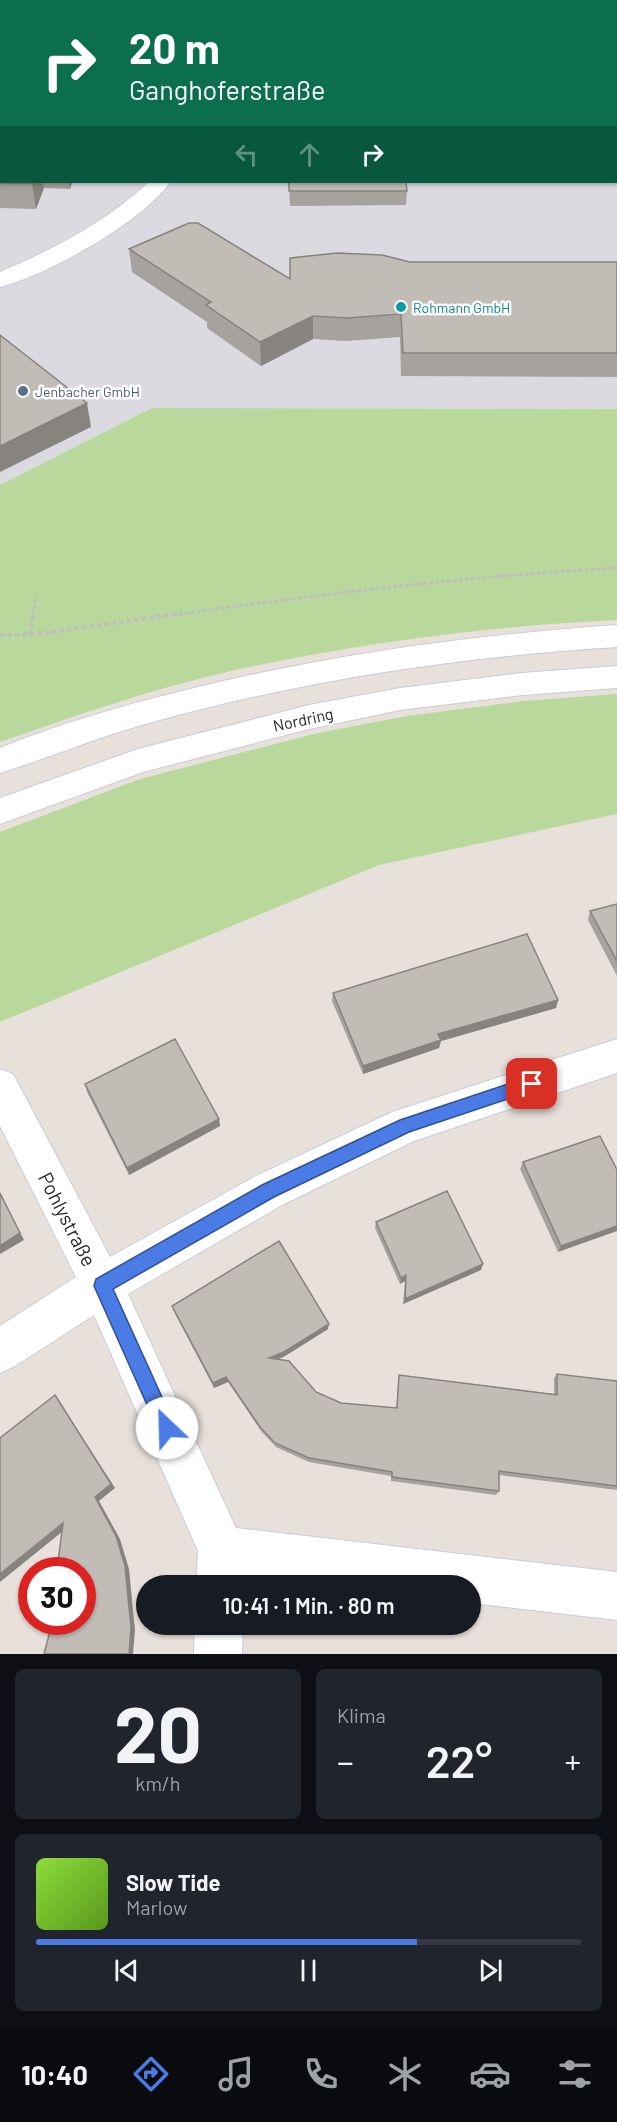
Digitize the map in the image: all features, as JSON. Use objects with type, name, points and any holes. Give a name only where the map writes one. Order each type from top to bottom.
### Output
[{"type":"street","points":[[0,280],[60,254],[111,224],[140,202],[159,183]]},
{"type":"street","points":[[0,760],[108,723],[222,691],[355,663],[462,649],[617,636]]},
{"type":"street","name":"Nordring","points":[[0,812],[138,761],[309,717],[400,699],[522,684],[617,677]]},
{"type":"street","points":[[0,1350],[102,1286],[268,1191],[406,1125],[617,1056]]},
{"type":"street","name":"Pohlystraße","points":[[0,1087],[102,1286],[221,1568]]},
{"type":"street","points":[[221,1568],[617,1596]]},
{"type":"street","points":[[218,1654],[219,1635]]},
{"type":"path","points":[[0,635],[30,635],[397,586],[617,568]]},
{"type":"path","points":[[30,635],[36,596]]},
{"type":"shaded area","points":[[0,183],[617,183],[617,409],[152,408],[0,485]]},
{"type":"green space","points":[[152,408],[617,409],[617,620],[473,631],[282,660],[205,677],[146,694],[0,742],[0,485]]},
{"type":"green space","points":[[617,694],[617,814],[379,865],[0,1022],[0,832],[140,779],[318,733],[407,716],[524,701]]},
{"type":"building","points":[[289,183],[406,183],[407,191],[289,191]]},
{"type":"building","name":"Rohmann GmbH","points":[[189,223],[198,223],[290,279],[290,258],[337,253],[382,255],[410,262],[617,262],[617,353],[403,353],[401,314],[347,318],[313,316],[260,342],[206,305],[211,302],[129,249]]},
{"type":"building","name":"Jenbacher GmbH","points":[[0,335],[87,403],[0,446]]},
{"type":"building","points":[[617,904],[617,961],[590,911]]},
{"type":"building","points":[[527,934],[558,1000],[438,1034],[441,1040],[363,1066],[333,993]]},
{"type":"building","points":[[175,1039],[219,1119],[127,1168],[85,1084]]},
{"type":"building","points":[[600,1136],[617,1170],[617,1226],[561,1246],[523,1162]]},
{"type":"building","points":[[447,1191],[483,1264],[405,1299],[406,1275],[401,1278],[376,1222]]},
{"type":"building","points":[[0,1193],[20,1233],[0,1246]]},
{"type":"building","points":[[279,1241],[329,1324],[284,1352],[269,1358],[289,1361],[316,1392],[341,1403],[397,1408],[399,1375],[557,1395],[557,1374],[617,1381],[617,1486],[499,1471],[499,1491],[392,1477],[392,1472],[309,1458],[275,1443],[260,1427],[226,1377],[213,1383],[172,1306]]},
{"type":"building","points":[[55,1395],[111,1484],[95,1497],[116,1536],[125,1566],[131,1628],[129,1654],[44,1654],[49,1635],[96,1635],[96,1557],[59,1557],[63,1523],[21,1557],[18,1557],[0,1574],[0,1438]]},
{"type":"place","name":"Rohmann GmbH","points":[[401,307]]},
{"type":"place","name":"Jenbacher GmbH","points":[[23,391]]},
{"type":"route","points":[[167,1428],[102,1286],[268,1191],[406,1125],[532,1084]]}]
